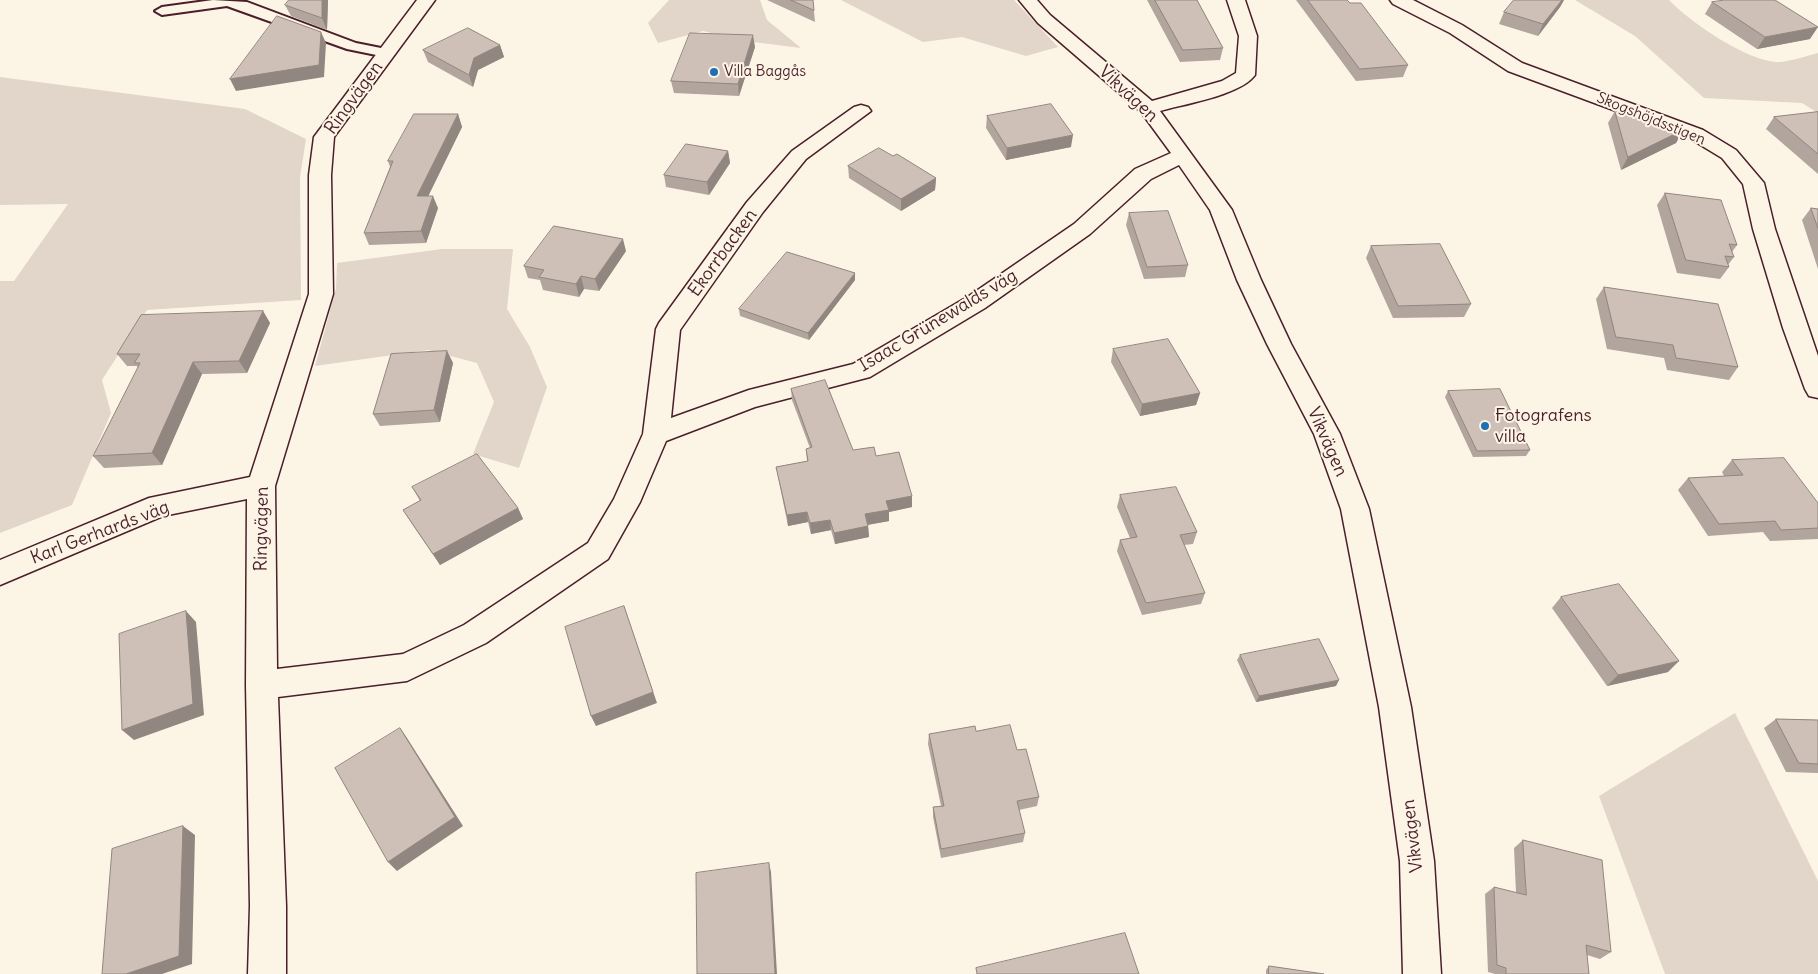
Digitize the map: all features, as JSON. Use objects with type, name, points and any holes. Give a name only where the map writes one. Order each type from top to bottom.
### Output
[{"type":"street","name":"Ringvägen","points":[[267,974],[268,906],[262,685],[260,486],[321,294],[320,175],[324,136],[426,0]]},
{"type":"street","name":"Vikvägen","points":[[1028,0],[1044,19],[1148,108],[1221,210],[1249,280],[1279,344],[1327,434],[1354,509],[1396,717],[1417,860],[1422,974]]},
{"type":"street","points":[[1148,108],[1229,85],[1245,75],[1248,36],[1236,0]]},
{"type":"street","name":"Skogshöjdsstigen","points":[[1398,0],[1456,29],[1515,67],[1696,134],[1729,154],[1753,183],[1764,229],[1792,319],[1818,389]]},
{"type":"street","name":"Ekorrbacken","points":[[656,434],[668,329],[755,208],[799,155],[861,111]]},
{"type":"street","name":"Isaac Grünewalds väg","points":[[656,434],[749,398],[861,371],[977,302],[1082,229],[1143,174],[1183,155]]},
{"type":"street","points":[[262,685],[406,667],[475,634],[598,551],[626,502],[656,434]]},
{"type":"street","name":"Karl Gerhards väg","points":[[0,573],[159,506],[260,486]]},
{"type":"lane","name":"Ringvägen","points":[[162,11],[204,4],[234,3],[352,46],[386,54]]},
{"type":"shaded area","points":[[669,0],[760,0],[767,20],[801,48],[745,41],[703,31],[658,43],[648,23]]},
{"type":"shaded area","points":[[841,0],[1014,0],[1058,47],[1026,56],[962,37],[923,42]]},
{"type":"shaded area","points":[[1575,0],[1669,0],[1705,30],[1721,40],[1737,49],[1767,61],[1794,60],[1818,53],[1818,113],[1802,103],[1704,98],[1635,36]]},
{"type":"shaded area","points":[[0,77],[245,109],[306,139],[300,177],[301,300],[147,310],[102,380],[111,413],[72,505],[0,533],[0,281],[14,281],[68,204],[0,205]]},
{"type":"shaded area","points":[[442,249],[513,249],[507,309],[530,347],[547,387],[519,468],[473,454],[494,402],[477,363],[428,350],[315,366],[336,289],[337,263]]},
{"type":"shaded area","points":[[1735,713],[1818,881],[1818,974],[1665,974],[1599,796]]},
{"type":"building","points":[[289,0],[322,0],[322,18],[285,5]]},
{"type":"building","points":[[791,0],[813,0],[814,10]]},
{"type":"building","points":[[1155,0],[1197,0],[1223,48],[1183,50]]},
{"type":"building","points":[[1308,0],[1347,0],[1350,3],[1361,3],[1408,65],[1360,69]]},
{"type":"building","points":[[1514,0],[1562,0],[1543,24],[1504,12]]},
{"type":"building","points":[[1725,0],[1775,0],[1818,27],[1765,37],[1712,2]]},
{"type":"building","points":[[277,16],[321,32],[319,65],[230,79]]},
{"type":"building","points":[[468,28],[500,45],[474,58],[469,75],[423,50]]},
{"type":"building","name":"Villa Baggås","points":[[690,33],[753,35],[738,84],[671,81]]},
{"type":"building","points":[[1051,104],[1073,135],[1007,148],[987,116]]},
{"type":"building","points":[[1615,111],[1642,114],[1683,130],[1628,157]]},
{"type":"building","points":[[1818,112],[1818,154],[1774,117]]},
{"type":"building","points":[[414,114],[458,114],[417,196],[433,196],[421,231],[364,233],[393,161],[388,161]]},
{"type":"building","points":[[686,144],[728,151],[707,182],[664,175]]},
{"type":"building","points":[[879,148],[893,156],[897,154],[936,178],[901,199],[848,166]]},
{"type":"building","points":[[1665,193],[1721,200],[1737,245],[1729,244],[1734,257],[1725,256],[1729,267],[1686,260]]},
{"type":"building","points":[[1811,208],[1818,209],[1818,228]]},
{"type":"building","points":[[1168,211],[1188,265],[1147,267],[1129,213]]},
{"type":"building","points":[[554,226],[623,239],[595,279],[581,276],[576,284],[539,277],[544,270],[524,266]]},
{"type":"building","points":[[1440,244],[1471,304],[1398,306],[1371,246]]},
{"type":"building","points":[[787,252],[855,273],[808,333],[739,309]]},
{"type":"building","points":[[1604,287],[1718,304],[1738,367],[1676,358],[1673,345],[1616,337]]},
{"type":"building","points":[[263,311],[239,361],[193,362],[152,453],[93,456],[140,363],[134,363],[140,354],[117,354],[141,315]]},
{"type":"building","points":[[1168,339],[1200,393],[1142,404],[1113,349]]},
{"type":"building","points":[[447,351],[434,410],[373,414],[391,354]]},
{"type":"building","points":[[825,380],[853,450],[874,447],[876,456],[899,452],[912,496],[886,501],[889,510],[865,514],[868,526],[834,533],[830,520],[810,523],[807,512],[787,515],[776,467],[808,461],[806,449],[812,447],[791,389]]},
{"type":"building","name":"Fotografens villa","points":[[1500,389],[1530,450],[1477,451],[1448,391]]},
{"type":"building","points":[[477,454],[518,508],[433,554],[403,510],[421,500],[412,487]]},
{"type":"building","points":[[1784,458],[1818,503],[1818,528],[1781,530],[1775,521],[1719,524],[1688,478],[1743,475],[1732,460]]},
{"type":"building","points":[[1176,487],[1197,532],[1180,535],[1205,593],[1146,603],[1120,540],[1137,537],[1120,495]]},
{"type":"building","points":[[1619,584],[1679,661],[1618,675],[1561,597]]},
{"type":"building","points":[[624,606],[653,692],[591,716],[565,627]]},
{"type":"building","points":[[186,611],[193,704],[122,730],[119,634]]},
{"type":"building","points":[[1319,639],[1339,680],[1259,696],[1240,655]]},
{"type":"building","points":[[1776,719],[1818,720],[1818,764],[1799,763]]},
{"type":"building","points":[[1010,725],[1017,750],[1026,749],[1039,797],[1017,801],[1025,833],[941,849],[933,807],[944,806],[929,734],[975,726],[976,731]]},
{"type":"building","points":[[400,728],[455,817],[388,862],[335,768]]},
{"type":"building","points":[[183,826],[179,956],[126,974],[102,974],[112,849]]},
{"type":"building","points":[[1523,840],[1602,860],[1611,952],[1586,945],[1589,974],[1506,974],[1506,968],[1497,965],[1494,887],[1526,895]]},
{"type":"building","points":[[769,863],[775,974],[697,974],[696,873]]},
{"type":"building","points":[[1125,933],[1139,974],[977,974],[976,968]]},
{"type":"building","points":[[1269,966],[1324,974],[1269,974]]},
{"type":"place","name":"Villa Baggås","points":[[714,72]]},
{"type":"place","name":"Fotografens villa","points":[[1485,426]]}]
